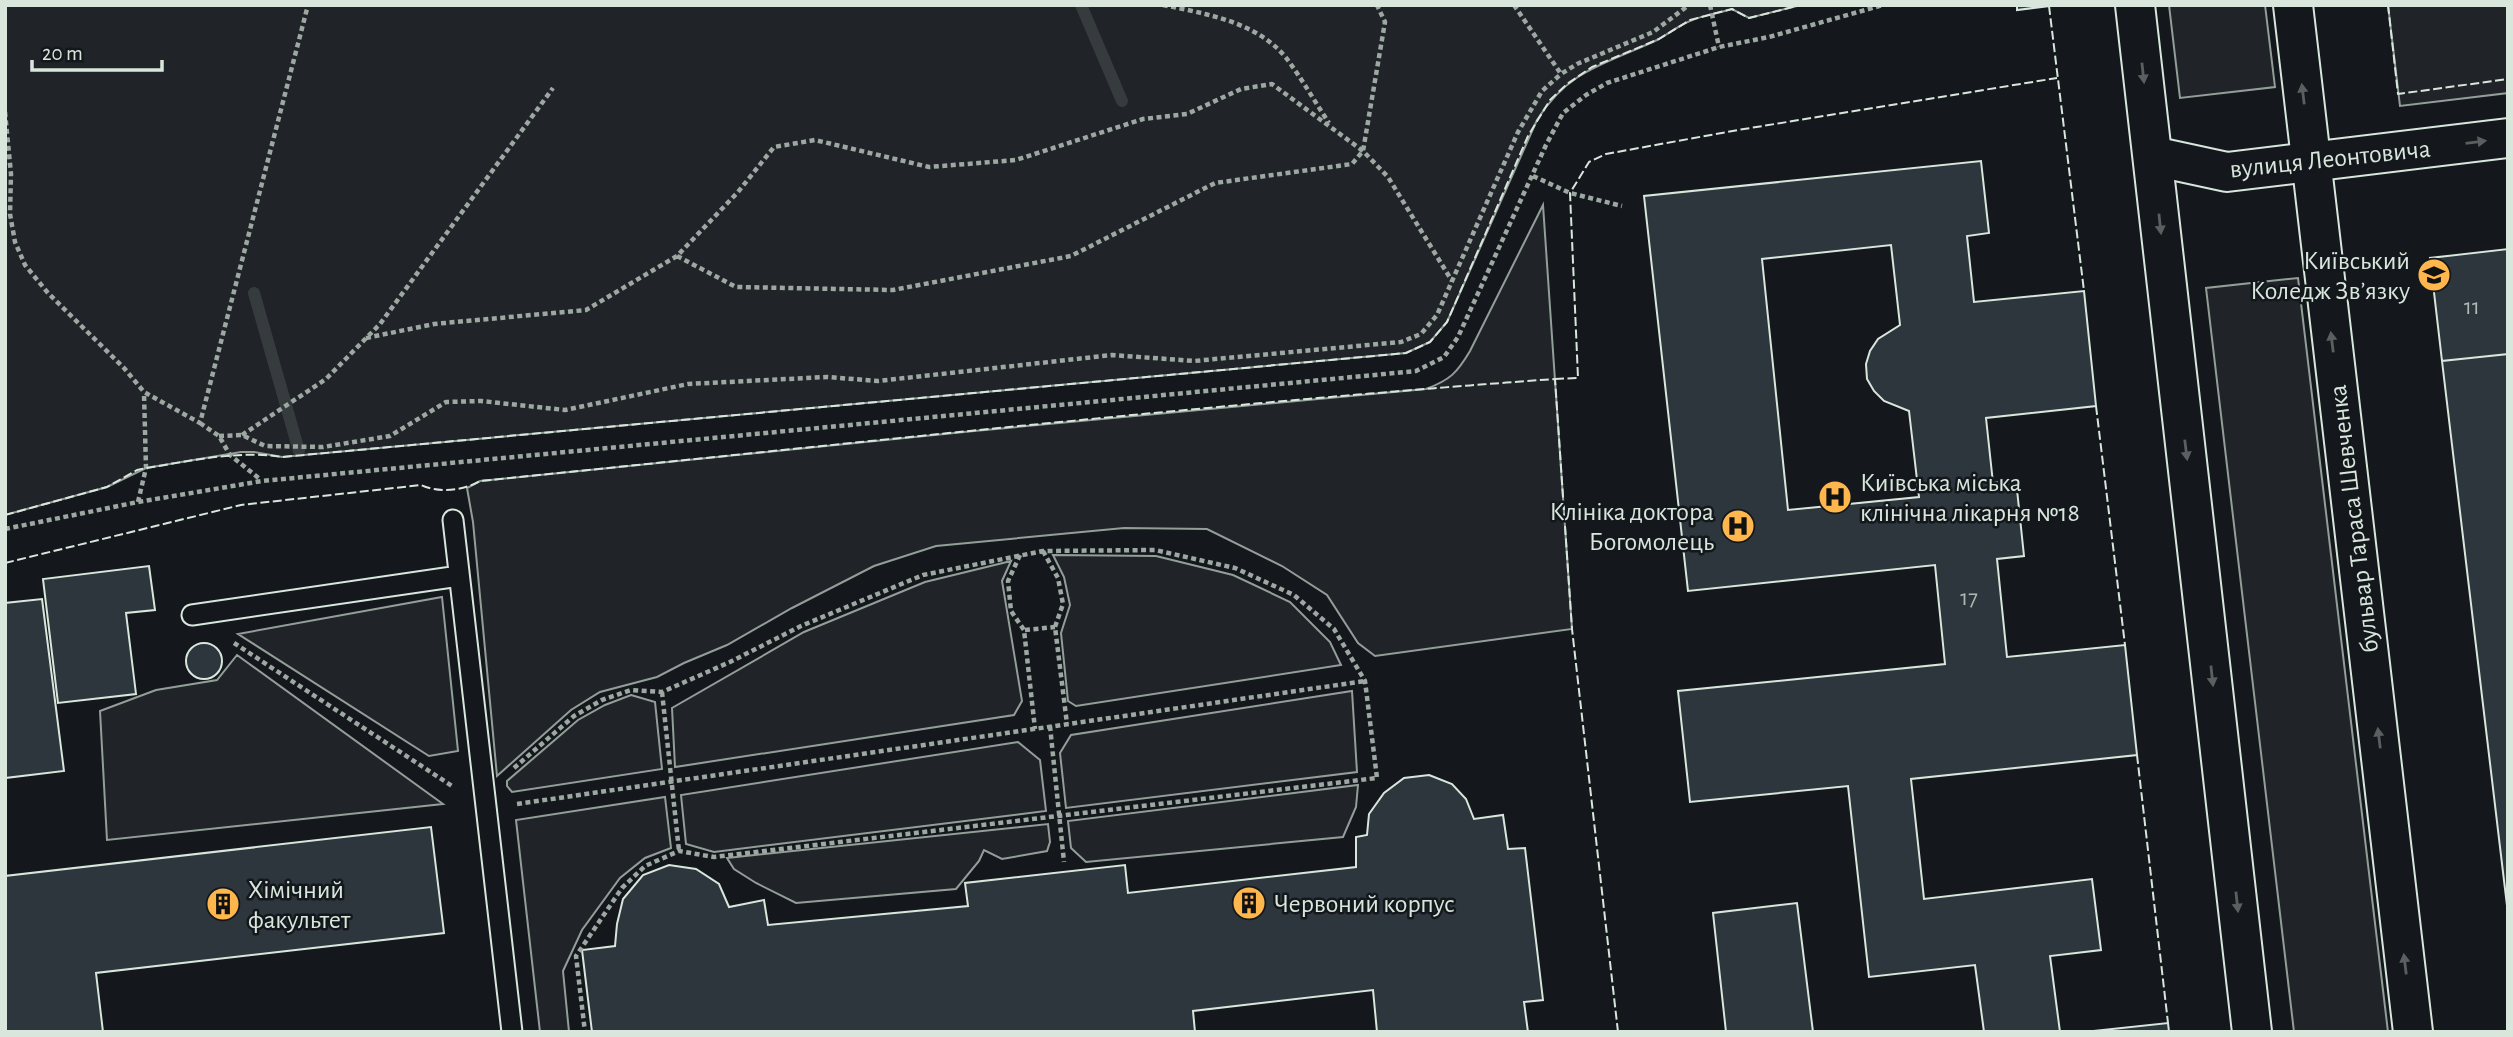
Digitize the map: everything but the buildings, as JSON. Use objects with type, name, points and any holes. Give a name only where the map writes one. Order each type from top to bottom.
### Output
[{"type":"main road","points":[[2135,5],[2252,1032]]},
{"type":"main road","name":"бульвар Тараса Шевченка","points":[[2293,5],[2413,1032]]},
{"type":"main road","name":"вулиця Леонтовича","points":[[2152,156],[2227,172],[2508,138]]},
{"type":"lane","points":[[453,520],[512,1032]]},
{"type":"lane","points":[[192,615],[459,576]]},
{"type":"path","points":[[201,423],[308,5]]},
{"type":"path","points":[[1163,5],[1235,23],[1265,38],[1286,58],[1331,127]]},
{"type":"path","points":[[677,256],[736,287],[893,290],[1071,256],[1215,183],[1352,164],[1363,152],[1385,22],[1377,5]]},
{"type":"path","points":[[1514,5],[1560,74]]},
{"type":"path","points":[[219,436],[242,435],[265,446],[323,447],[390,436],[446,402],[481,401],[565,410],[688,384],[827,377],[878,381],[1112,355],[1194,361],[1401,342],[1421,334],[1437,315],[1518,132],[1542,91],[1560,74],[1577,64],[1653,32],[1689,5]]},
{"type":"path","points":[[1710,5],[1719,47]]},
{"type":"path","points":[[5,529],[138,502],[262,481],[1416,371],[1444,357],[1458,337],[1563,113],[1586,95],[1608,83],[1719,47],[1769,37],[1883,5]]},
{"type":"path","points":[[366,338],[434,324],[586,310],[677,256],[738,192],[774,147],[815,140],[929,167],[1016,160],[1143,119],[1187,114],[1241,89],[1272,84],[1363,152],[1388,177],[1452,282]]},
{"type":"path","points":[[242,435],[326,379],[380,324],[553,88]]},
{"type":"path","points":[[5,112],[11,174],[10,214],[15,242],[25,265],[48,293],[124,368],[144,392],[201,423],[219,436],[230,455],[262,481]]},
{"type":"path","points":[[1533,176],[1570,193],[1622,206]]},
{"type":"path","points":[[138,502],[146,468],[144,392]]},
{"type":"path","points":[[486,808],[504,776],[573,716],[602,699],[631,690],[662,692],[801,626],[923,575],[1020,554],[1043,551],[1155,550],[1235,568],[1294,595],[1334,629],[1365,681],[1377,778],[715,857],[680,850],[645,866],[622,888],[576,956],[585,1032]]},
{"type":"path","points":[[1043,551],[1058,578],[1063,604],[1055,627],[1067,724]]},
{"type":"path","points":[[1020,554],[1008,581],[1011,611],[1024,631],[1035,729]]},
{"type":"path","points":[[192,615],[486,808],[1365,681]]},
{"type":"path","points":[[1024,631],[1055,627]]},
{"type":"path","points":[[662,692],[680,850]]},
{"type":"path","points":[[1051,726],[1064,862]]},
{"type":"shaded area","points":[[5,5],[1801,5],[1749,18],[1732,9],[1695,19],[1657,40],[1605,62],[1562,89],[1537,120],[1447,322],[1430,342],[1406,353],[282,457],[241,452],[146,468],[107,487],[5,515]]},
{"type":"shaded area","points":[[2169,5],[2265,5],[2275,87],[2180,98]]},
{"type":"shaded area","points":[[2388,5],[2508,5],[2508,93],[2400,106]]},
{"type":"shaded area","points":[[1543,205],[1572,629],[1375,656],[1358,643],[1327,595],[1282,566],[1207,529],[1124,528],[936,546],[874,566],[727,645],[657,677],[600,692],[571,710],[497,776],[473,522],[467,488],[480,481],[1426,389],[1447,379],[1465,359]]},
{"type":"shaded area","points":[[2298,278],[2388,1032],[2294,1032],[2206,288]]},
{"type":"shaded area","points":[[1053,555],[1156,556],[1233,575],[1290,602],[1330,642],[1341,665],[1076,706],[1068,701],[1061,633],[1070,605],[1064,577]]},
{"type":"shaded area","points":[[1011,561],[1002,581],[1022,701],[1014,715],[675,767],[672,708],[804,632],[925,582]]},
{"type":"shaded area","points":[[442,597],[458,751],[429,756],[238,634]]},
{"type":"shaded area","points":[[237,655],[443,804],[107,840],[100,711],[156,690],[217,680]]},
{"type":"shaded area","points":[[1352,691],[1357,772],[1066,808],[1060,753],[1071,735]]},
{"type":"shaded area","points":[[631,695],[655,702],[662,769],[512,792],[507,786],[507,781],[578,720]]},
{"type":"shaded area","points":[[1018,742],[1040,760],[1046,811],[714,852],[686,844],[681,795]]},
{"type":"shaded area","points":[[1358,785],[1356,807],[1343,837],[1086,862],[1071,848],[1068,821]]},
{"type":"shaded area","points":[[665,797],[671,848],[645,858],[620,878],[582,930],[563,971],[569,1032],[540,1032],[516,820]]},
{"type":"shaded area","points":[[1048,824],[1050,842],[1047,851],[1002,859],[984,850],[979,861],[956,889],[796,903],[734,869],[727,858]]},
{"type":"waterway","points":[[1081,5],[1122,101]]},
{"type":"waterway","points":[[254,293],[299,451]]},
{"type":"fence","points":[[5,515],[107,487],[137,470],[214,457],[282,457],[1406,353],[1430,342],[1447,322],[1528,136],[1550,100],[1567,84],[1592,67],[1659,39],[1690,20],[1732,9],[1749,18],[1801,5]]},
{"type":"fence","points":[[2388,5],[2398,94],[2508,79]]},
{"type":"fence","points":[[2049,6],[2084,291]]},
{"type":"fence","points":[[1555,379],[1578,378],[1570,193],[1589,162],[1606,154],[1738,130],[2057,78]]},
{"type":"fence","points":[[5,563],[241,505],[421,485],[450,490],[480,481],[1017,426],[1555,379],[1572,629],[1618,1032]]},
{"type":"fence","points":[[2096,406],[2125,645]]},
{"type":"fence","points":[[2137,755],[2168,1023]]},
{"type":"place","name":"Київський Коледж Зв’язку","points":[[2434,275]]},
{"type":"place","name":"Київська міська клінічна лікарня №18","points":[[1835,497]]},
{"type":"place","name":"Клініка доктора Богомолець","points":[[1738,526]]},
{"type":"place","name":"Червоний корпус","points":[[1249,903]]},
{"type":"place","name":"Хімічний факультет","points":[[223,904]]}]
